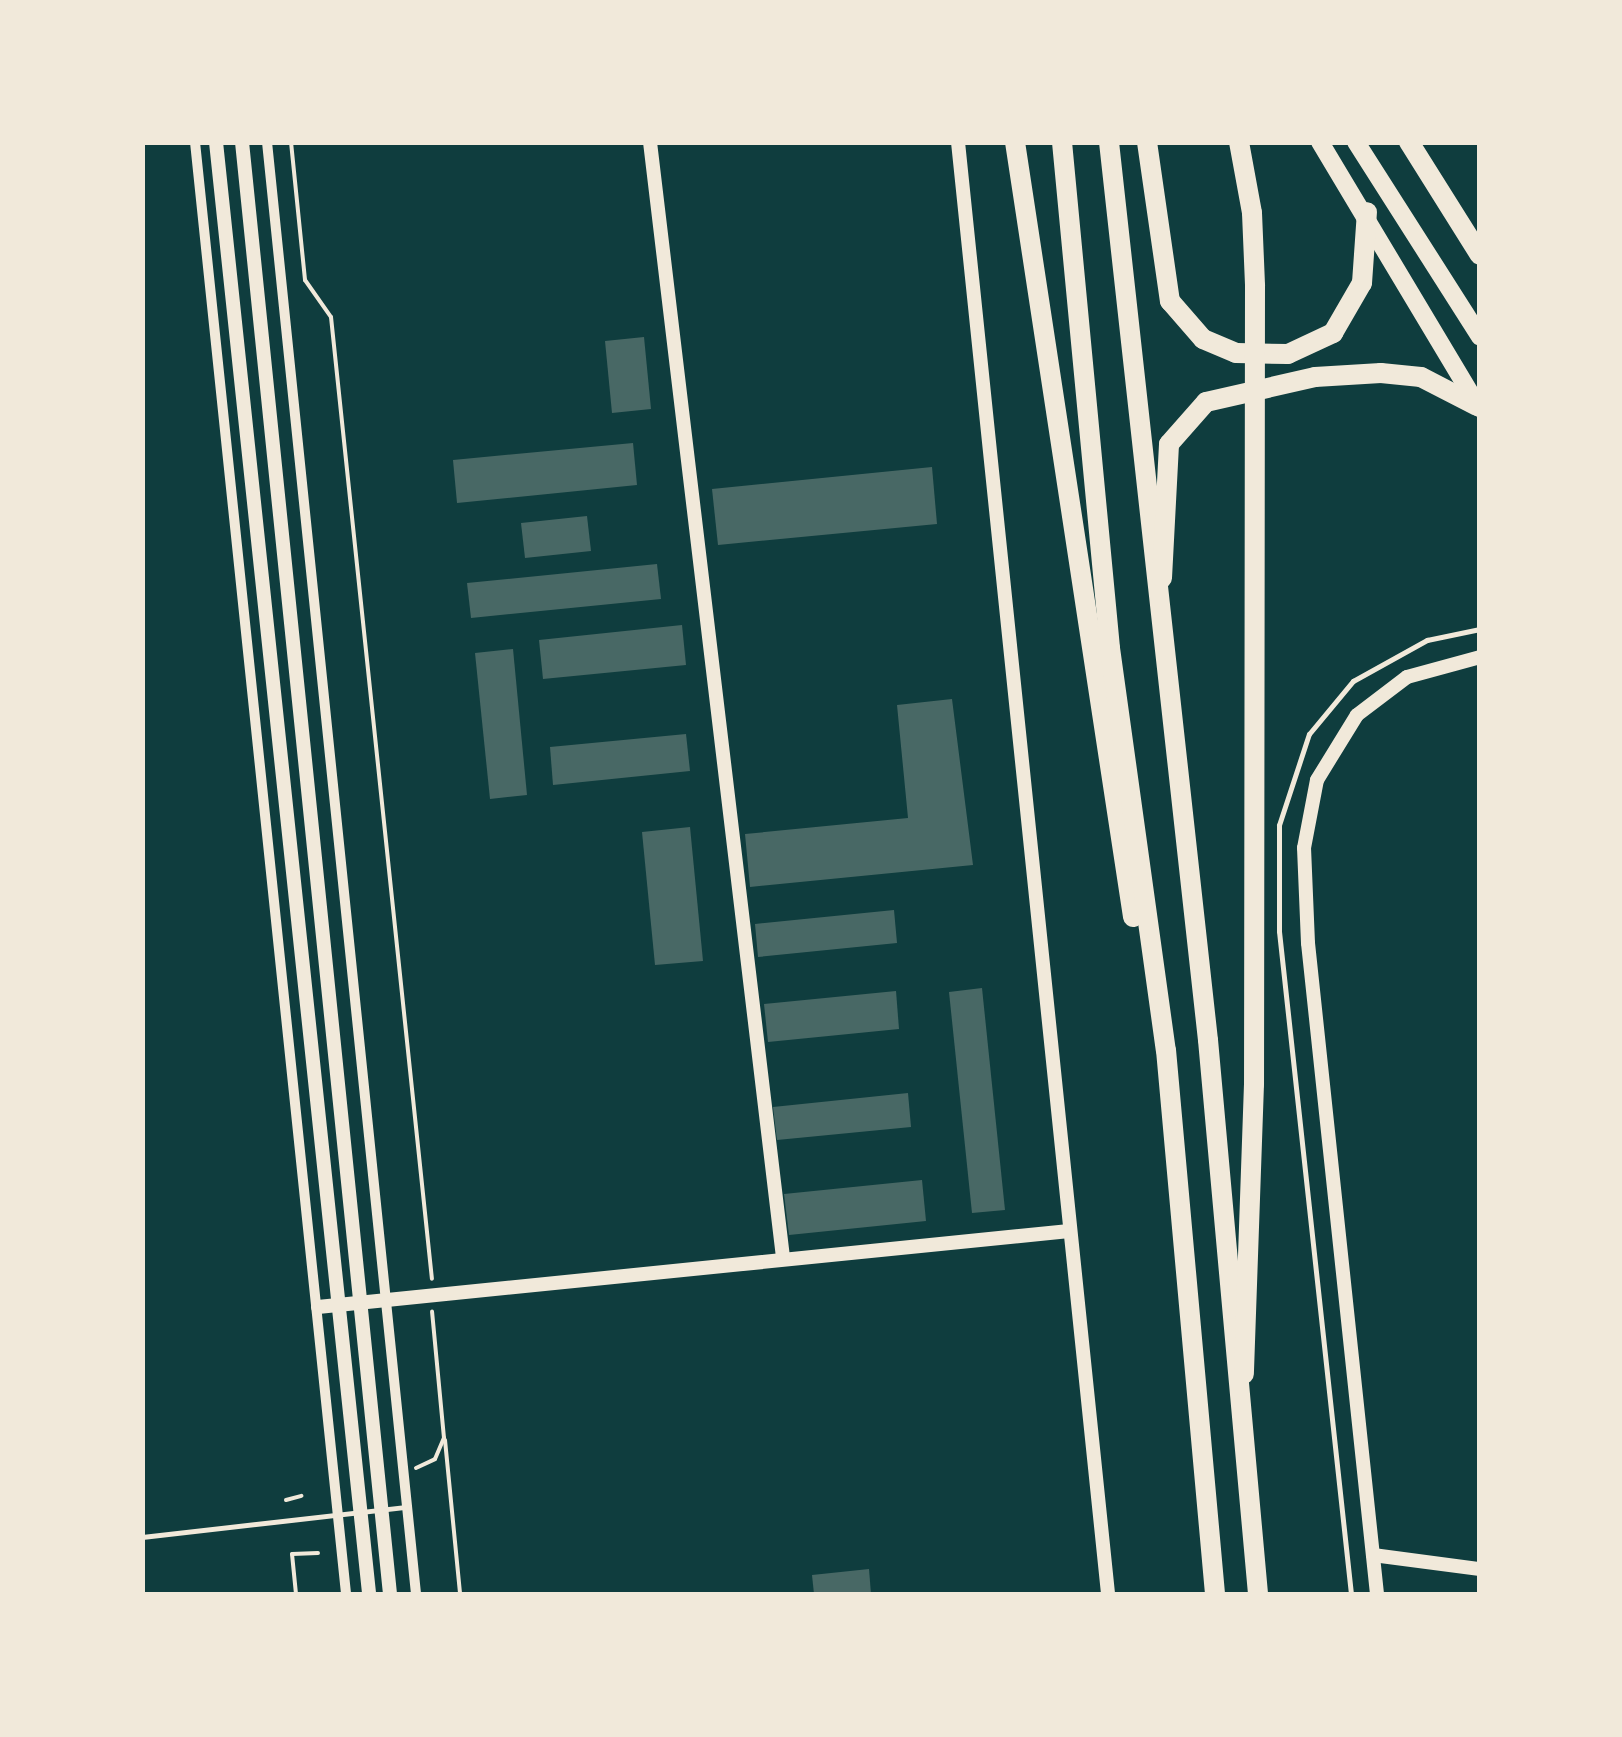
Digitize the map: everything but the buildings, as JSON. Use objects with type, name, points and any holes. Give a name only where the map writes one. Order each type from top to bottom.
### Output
[{"type":"highway","points":[[1014,142],[1130,906],[1166,1050]]},
{"type":"highway","points":[[1062,142],[1106,611],[1166,1050],[1215,1594]]},
{"type":"highway","points":[[1109,142],[1213,1096],[1258,1594]]},
{"type":"highway","points":[[1147,142],[1170,301],[1203,339],[1236,353],[1288,354],[1333,332],[1362,284],[1366,212]]},
{"type":"highway","points":[[1239,142],[1254,243],[1254,908],[1244,1471]]},
{"type":"highway","points":[[1409,142],[1480,255]]},
{"type":"highway","points":[[1160,619],[1170,533],[1167,453],[1179,427],[1206,402],[1315,377],[1381,372],[1421,377],[1478,408]]},
{"type":"main road","points":[[1320,142],[1366,212],[1478,408]]},
{"type":"main road","points":[[1356,142],[1480,337]]},
{"type":"street","points":[[195,142],[346,1594]]},
{"type":"street","points":[[216,142],[336,1304],[370,1594]]},
{"type":"street","points":[[242,142],[390,1594]]},
{"type":"street","points":[[267,142],[416,1594]]},
{"type":"street","points":[[650,142],[782,1257]]},
{"type":"street","points":[[958,142],[1108,1594]]},
{"type":"street","points":[[1377,1594],[1308,943],[1304,848],[1317,780],[1357,715],[1407,677],[1480,657]]},
{"type":"street","points":[[318,1307],[782,1257],[1069,1232]]},
{"type":"street","points":[[1373,1554],[1480,1570]]},
{"type":"lane","points":[[1351,1594],[1279,931],[1279,825],[1309,734],[1353,682],[1427,640],[1480,629]]},
{"type":"lane","points":[[142,1538],[406,1508]]},
{"type":"path","points":[[290,142],[305,280],[331,316],[435,1277],[430,1294],[460,1594]]},
{"type":"path","points":[[412,1484],[411,1470],[435,1459],[444,1438]]},
{"type":"path","points":[[286,1500],[301,1496]]},
{"type":"path","points":[[296,1594],[292,1554],[318,1553]]}]
